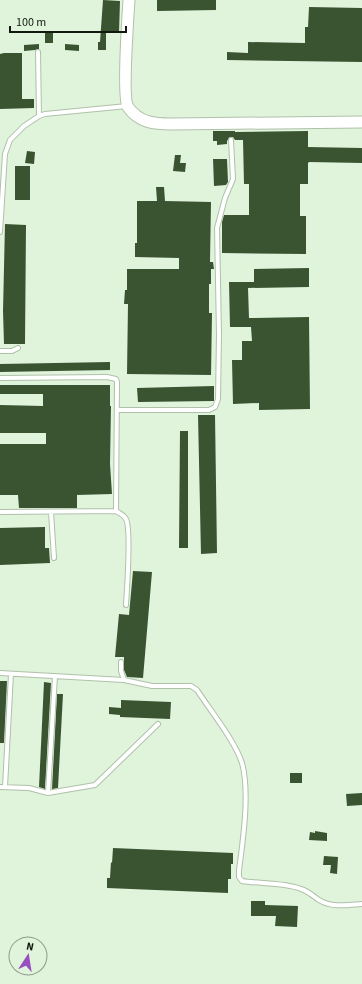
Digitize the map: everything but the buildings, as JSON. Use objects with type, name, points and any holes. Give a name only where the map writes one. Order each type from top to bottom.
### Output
[{"type":"street","points":[[129,0],[125,83],[127,106],[144,121],[158,124],[231,125],[362,122]]},
{"type":"lane","points":[[38,52],[39,116]]},
{"type":"lane","points":[[0,232],[5,154],[10,140],[17,132],[39,116],[59,112],[127,106]]},
{"type":"lane","points":[[117,410],[209,410],[215,407],[217,403],[219,386],[219,334],[217,228],[225,198],[233,179],[231,140]]},
{"type":"lane","points":[[0,351],[12,351],[18,348]]},
{"type":"lane","points":[[0,378],[113,377],[117,382],[116,511]]},
{"type":"lane","points":[[0,512],[116,511],[126,519],[127,527],[128,562],[126,605]]},
{"type":"lane","points":[[51,512],[54,558]]},
{"type":"lane","points":[[121,662],[121,671],[124,680]]},
{"type":"lane","points":[[0,674],[124,680],[152,686],[192,686],[197,690],[226,733],[242,763],[245,806],[239,877],[242,881],[300,888],[314,895],[320,900],[333,905],[341,906],[362,904]]},
{"type":"lane","points":[[5,787],[11,674]]},
{"type":"lane","points":[[48,793],[55,676]]},
{"type":"lane","points":[[0,787],[29,788],[48,793],[95,785],[158,724]]}]
